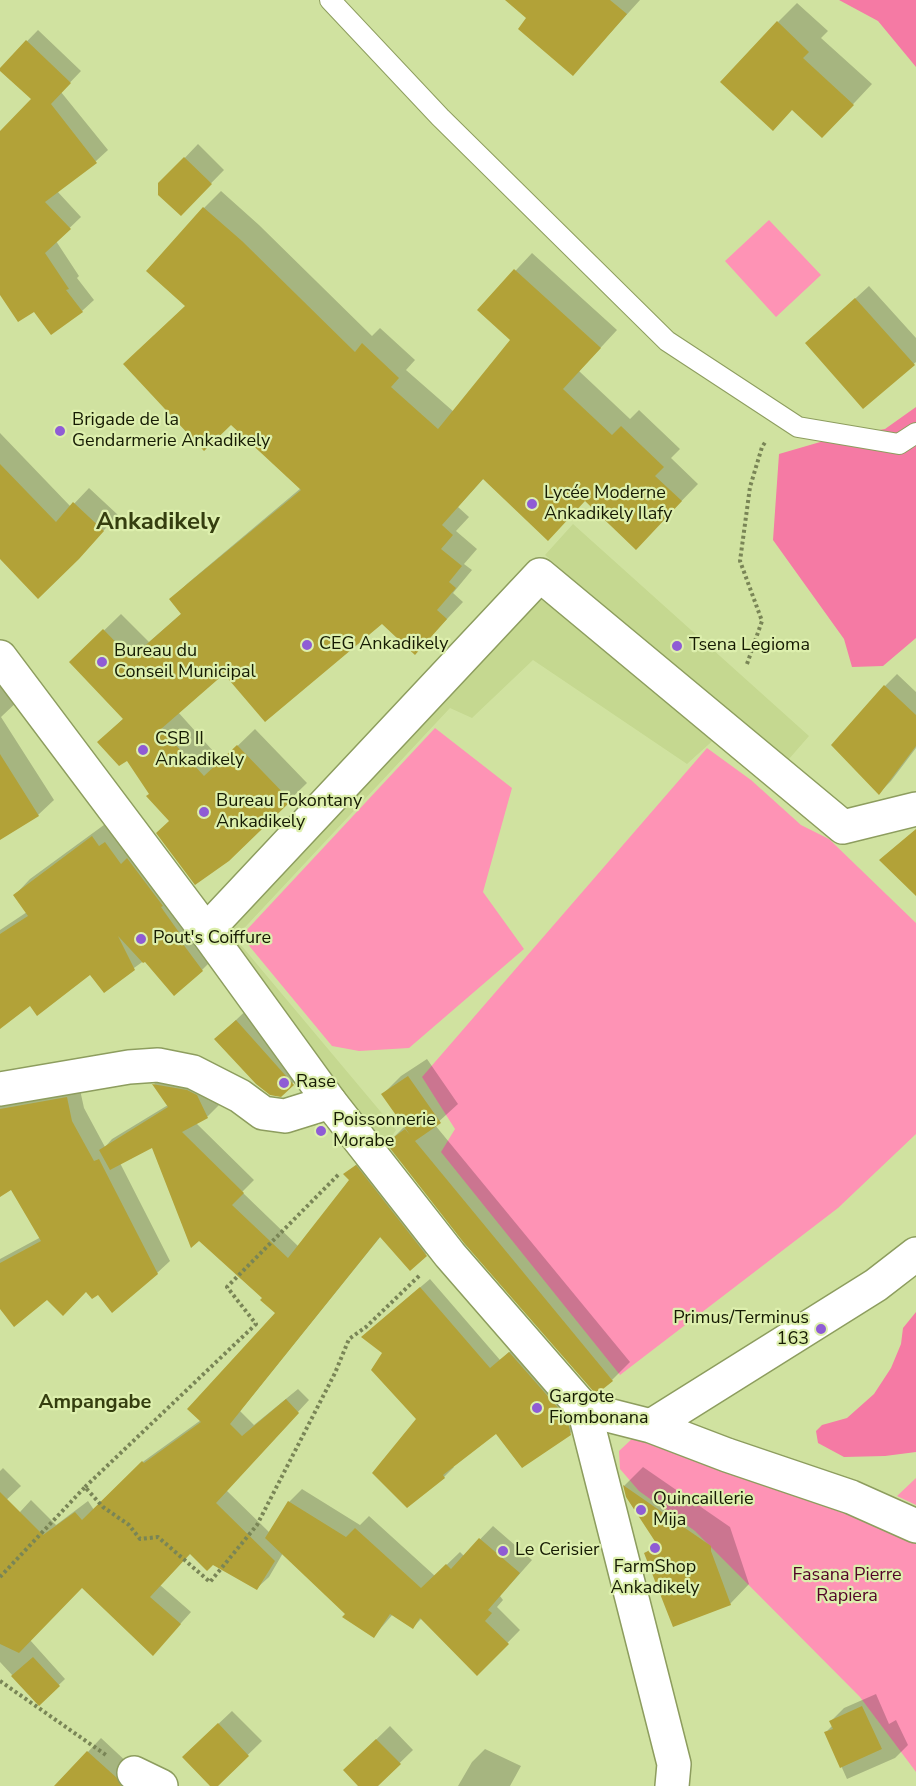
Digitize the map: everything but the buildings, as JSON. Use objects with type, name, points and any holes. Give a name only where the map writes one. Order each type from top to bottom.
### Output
[{"type":"street","points":[[206,930],[540,575],[843,827],[916,809]]},
{"type":"street","points":[[0,657],[206,930],[330,1102],[450,1255],[584,1409],[674,1764],[672,1786]]},
{"type":"street","points":[[0,1089],[129,1067],[158,1065],[193,1072],[240,1096],[263,1113],[285,1116],[330,1102]]},
{"type":"street","points":[[651,1426],[876,1285],[916,1254]]},
{"type":"street","points":[[584,1409],[651,1426],[851,1497],[916,1526]]},
{"type":"lane","points":[[330,0],[440,117],[667,341],[798,427],[899,444],[916,433]]},
{"type":"path","points":[[747,664],[762,621],[740,561],[750,487],[762,447],[781,415]]},
{"type":"path","points":[[0,1577],[85,1487],[256,1324],[227,1287],[366,1146]]},
{"type":"path","points":[[85,1487],[103,1507],[129,1525],[140,1539],[158,1537],[210,1582],[257,1525],[335,1373],[349,1339],[366,1327],[425,1270],[450,1255]]},
{"type":"path","points":[[0,1681],[54,1720],[148,1779]]},
{"type":"shaded area","points":[[839,0],[916,0],[916,67],[878,21]]},
{"type":"shaded area","points":[[916,407],[916,638],[883,666],[852,667],[844,639],[773,540],[779,454],[834,438],[885,429]]},
{"type":"shaded area","name":"Tsena Legioma","points":[[573,524],[809,736],[782,767],[545,555]]},
{"type":"shaded area","points":[[530,591],[719,735],[687,764],[533,660],[472,718],[450,708],[235,938],[396,1130],[390,1139],[404,1156],[396,1164],[221,938]]},
{"type":"shaded area","points":[[916,1312],[916,1452],[885,1456],[844,1457],[818,1443],[816,1431],[822,1425],[847,1418],[874,1394],[891,1368],[901,1344],[903,1328]]},
{"type":"green space","points":[[769,220],[821,275],[776,317],[725,261]]},
{"type":"green space","points":[[435,728],[512,788],[483,892],[524,949],[409,1048],[359,1051],[332,1046],[241,936]]},
{"type":"green space","points":[[707,748],[751,780],[801,825],[829,839],[916,923],[916,1134],[838,1208],[620,1375],[441,1152],[455,1129],[422,1077]]},
{"type":"green space","name":"Fasana Pierre Rapiera","points":[[634,1437],[786,1490],[916,1541],[916,1772],[860,1697],[695,1531],[639,1491],[620,1469],[619,1451]]},
{"type":"green space","points":[[916,1478],[916,1505],[897,1496]]},
{"type":"place","name":"Brigade de la Gendarmerie Ankadikely","points":[[60,431]]},
{"type":"place","name":"Lycée Moderne Ankadikely Ilafy","points":[[532,504]]},
{"type":"place","name":"CEG Ankadikely","points":[[307,645]]},
{"type":"place","name":"Tsena Legioma","points":[[677,646]]},
{"type":"place","name":"Bureau du Conseil Municipal","points":[[102,662]]},
{"type":"place","name":"CSB II Ankadikely","points":[[143,750]]},
{"type":"place","name":"Bureau Fokontany Ankadikely","points":[[204,812]]},
{"type":"place","name":"Pout's Coiffure","points":[[141,939]]},
{"type":"place","name":"Rase","points":[[284,1083]]},
{"type":"place","name":"Poissonnerie Morabe","points":[[321,1131]]},
{"type":"place","name":"Primus/Terminus 163","points":[[821,1329]]},
{"type":"place","name":"Gargote Fiombonana","points":[[537,1408]]},
{"type":"place","name":"Quincaillerie Mija","points":[[641,1510]]},
{"type":"place","name":"FarmShop Ankadikely","points":[[655,1548]]},
{"type":"place","name":"Le Cerisier","points":[[503,1551]]},
{"type":"district","name":"Ankadikely","points":[[158,523]]},
{"type":"district","name":"Ampangabe","points":[[95,1403]]}]
